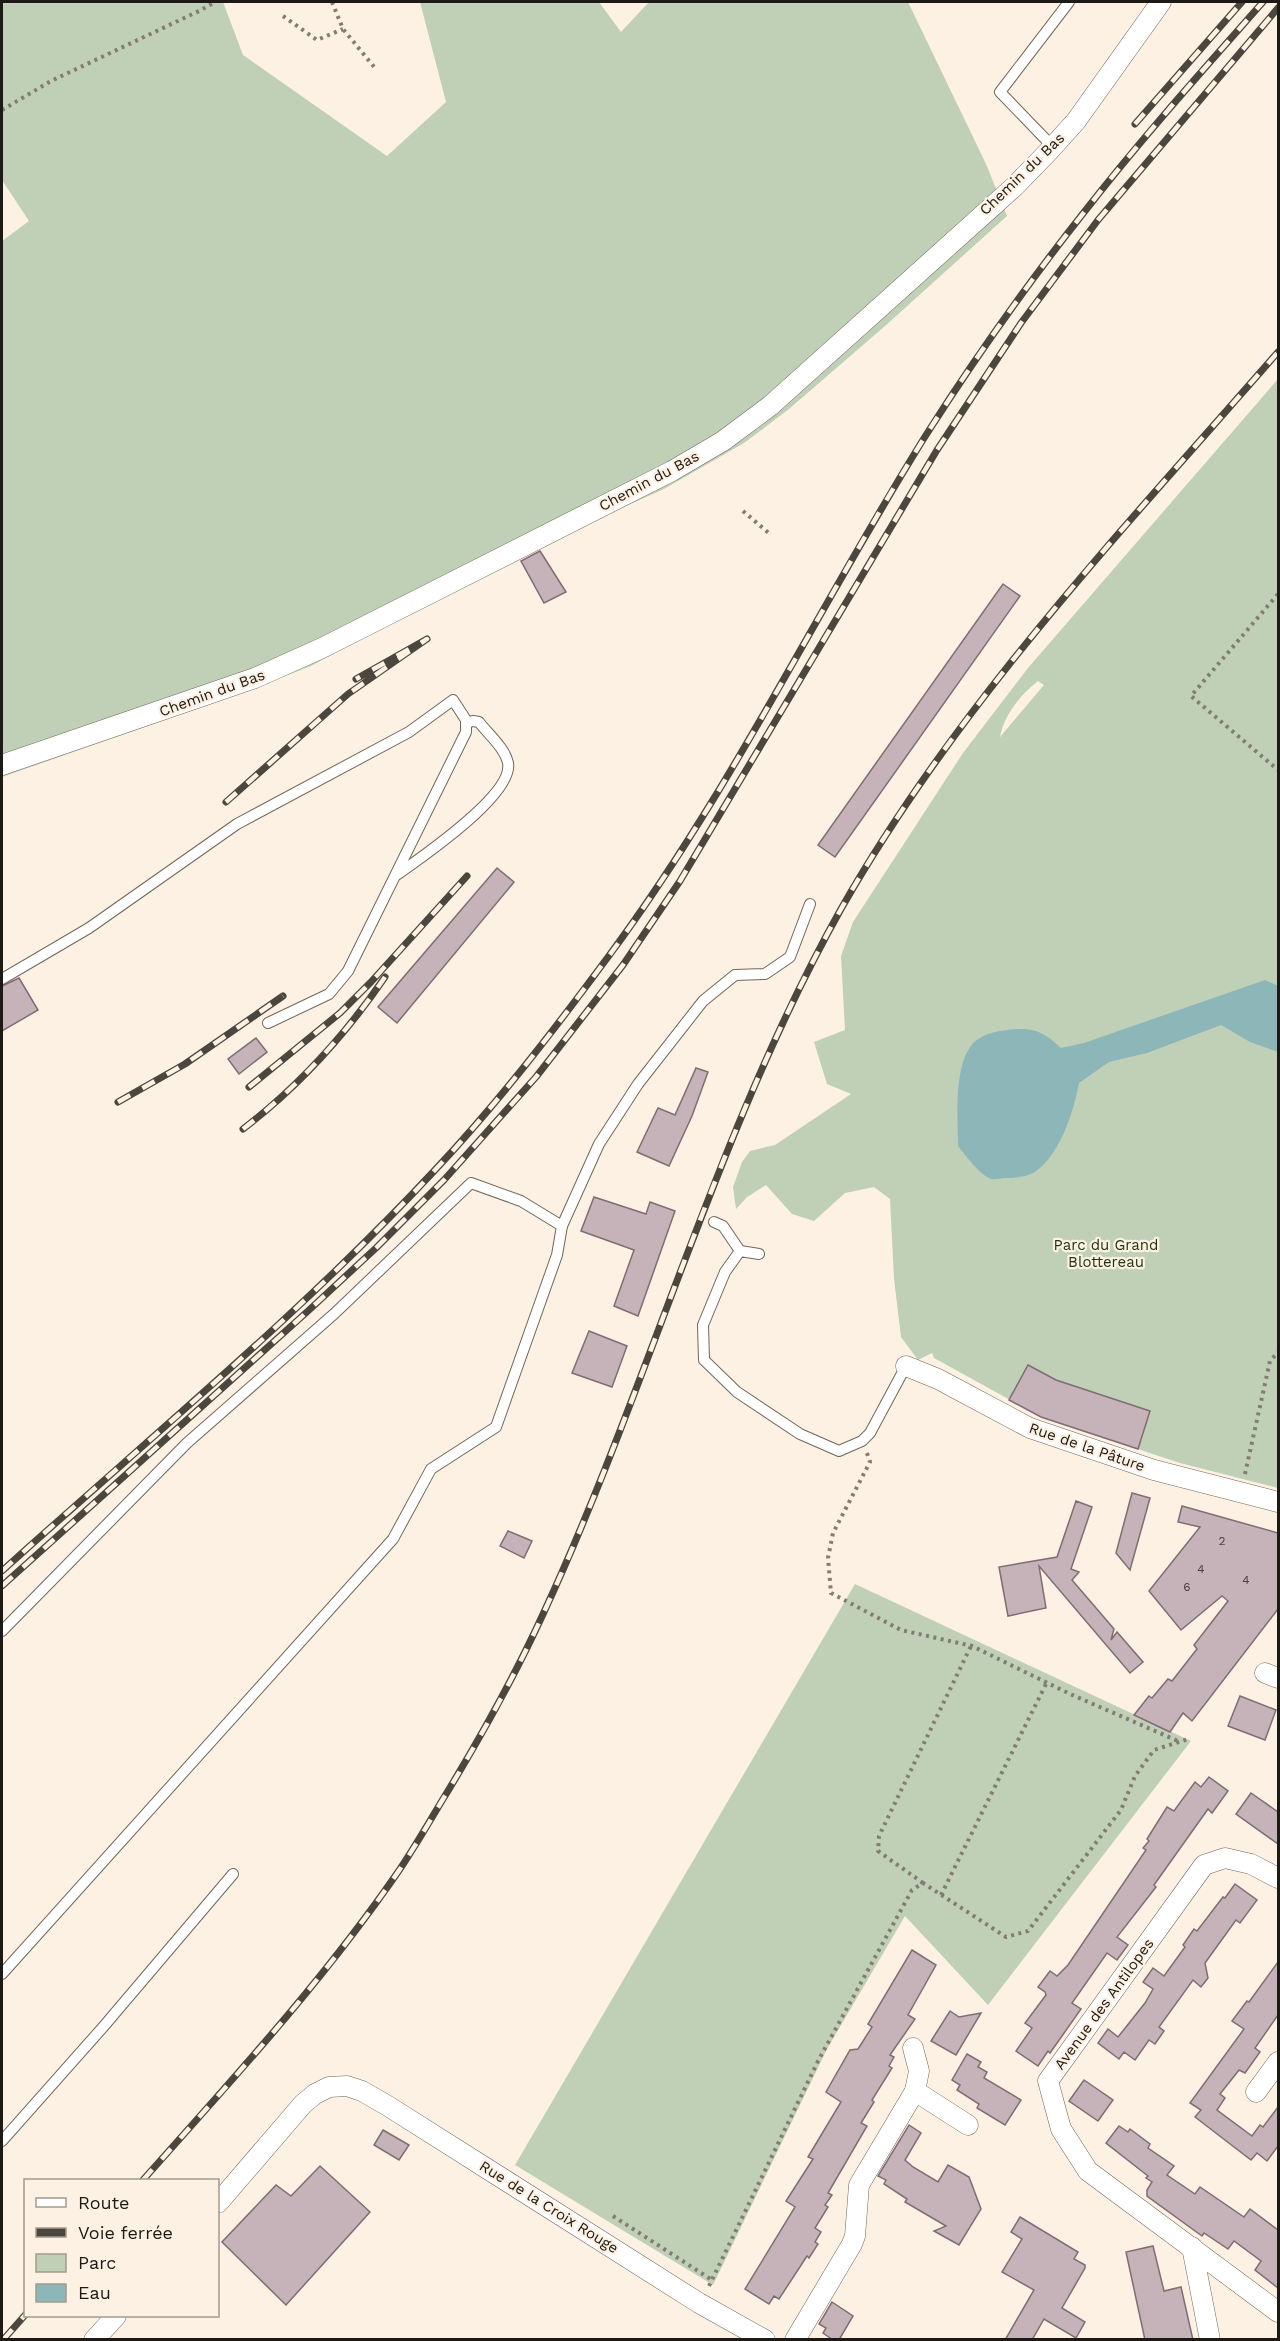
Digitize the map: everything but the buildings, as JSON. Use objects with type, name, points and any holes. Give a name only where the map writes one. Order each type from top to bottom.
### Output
[{"type":"street","name":"Chemin du Bas","points":[[2,765],[255,678],[322,648],[672,471],[723,441],[770,406],[1014,186],[1053,147],[1076,121],[1161,2]]},
{"type":"street","name":"Rue de la Pâture","points":[[906,1366],[938,1379],[1030,1428],[1154,1470],[1278,1502]]},
{"type":"street","name":"Avenue des Antilopes","points":[[1278,1878],[1251,1864],[1225,1858],[1204,1865],[1048,2081],[1061,2129],[1088,2171],[1278,2312]]},
{"type":"street","points":[[795,2340],[852,2244],[855,2236],[860,2185],[915,2091],[919,2071],[913,2048]]},
{"type":"street","points":[[1256,2092],[1278,2062]]},
{"type":"street","name":"Rue de la Croix Rouge","points":[[219,2202],[303,2104],[315,2094],[329,2087],[347,2086],[362,2091],[388,2106],[699,2302],[765,2340]]},
{"type":"street","points":[[915,2091],[968,2125]]},
{"type":"street","points":[[1192,2247],[1210,2340]]},
{"type":"street","points":[[94,2340],[115,2317]]},
{"type":"lane","points":[[1053,147],[999,92],[1069,2]]},
{"type":"lane","points":[[2,979],[89,928],[237,824],[409,732],[453,700],[466,723],[466,732],[396,876],[341,981],[329,994],[317,1001],[268,1023]]},
{"type":"lane","points":[[396,876],[458,830],[506,778],[509,765],[506,755],[479,722],[466,723]]},
{"type":"lane","points":[[2,1974],[393,1539],[431,1469],[496,1427],[556,1255],[561,1226],[599,1144],[645,1074],[703,1001],[735,975],[765,974],[790,957],[810,904]]},
{"type":"lane","points":[[2,1630],[187,1443],[334,1314],[471,1183],[521,1201],[561,1226]]},
{"type":"lane","points":[[714,1222],[723,1226],[740,1251],[759,1254]]},
{"type":"lane","points":[[740,1251],[725,1272],[703,1325],[704,1360],[737,1392],[800,1434],[838,1451],[862,1441],[870,1434],[906,1366]]},
{"type":"lane","points":[[2,2141],[105,2026],[233,1874]]},
{"type":"path","points":[[2,110],[51,81],[215,2]]},
{"type":"path","points":[[332,2],[343,29],[375,68]]},
{"type":"path","points":[[283,16],[317,40],[343,29]]},
{"type":"path","points":[[743,511],[771,535]]},
{"type":"path","points":[[1278,594],[1191,696],[1278,770]]},
{"type":"path","points":[[1241,1492],[1270,1361],[1278,1352]]},
{"type":"path","points":[[862,1441],[870,1462],[833,1533],[828,1558],[831,1593],[902,1630],[972,1646],[1179,1742]]},
{"type":"path","points":[[972,1646],[879,1836],[878,1851],[1006,1937],[1028,1931],[1120,1810],[1135,1776],[1154,1750],[1188,1739]]},
{"type":"path","points":[[941,1895],[1047,1682]]},
{"type":"path","points":[[699,2302],[712,2280],[818,2061],[912,1890],[923,1883]]},
{"type":"path","points":[[613,2216],[712,2280]]},
{"type":"green space","points":[[2,2],[223,2],[243,55],[387,156],[446,102],[420,2],[599,2],[621,32],[649,2],[908,2],[986,164],[1007,216],[789,409],[744,443],[664,489],[575,529],[474,579],[311,666],[242,693],[2,777],[2,241],[29,221],[2,180]]},
{"type":"green space","name":"Parc du Grand Blottereau","points":[[1278,379],[1278,1488],[1180,1463],[1041,1417],[934,1358],[932,1353],[918,1360],[901,1337],[894,1279],[890,1199],[874,1187],[845,1193],[814,1221],[792,1214],[766,1185],[747,1197],[736,1209],[733,1187],[742,1162],[750,1151],[775,1145],[851,1094],[827,1084],[814,1042],[845,1030],[841,956],[853,922],[963,753],[1028,668]],"holes":[[[1038,681],[1044,685],[1000,737],[1005,721],[1019,699]]]},
{"type":"green space","points":[[855,1584],[1191,1741],[988,2005],[905,1916],[827,2049],[713,2285],[515,2165]]},
{"type":"water","points":[[1265,980],[1278,986],[1278,1052],[1250,1042],[1221,1025],[1147,1053],[1109,1062],[1079,1083],[1069,1120],[1058,1145],[1042,1166],[1027,1175],[991,1179],[978,1169],[958,1146],[958,1087],[961,1071],[971,1046],[983,1036],[1004,1030],[1030,1030],[1048,1037],[1061,1048],[1084,1043]]},
{"type":"railway","points":[[1135,124],[1242,2]]},
{"type":"railway","points":[[2,1571],[332,1275],[435,1170],[525,1066],[608,957],[694,831],[886,500],[983,349],[1106,184],[1263,2]]},
{"type":"railway","points":[[2,1586],[376,1248],[444,1180],[536,1077],[623,965],[680,881],[937,450],[1021,323],[1098,220],[1278,8]]},
{"type":"railway","points":[[144,2179],[309,1990],[371,1910],[415,1845],[495,1710],[544,1612],[582,1525],[720,1169],[757,1080],[797,994],[841,909],[887,833],[937,760],[1045,620],[1278,352]]},
{"type":"railway","points":[[226,802],[348,694],[427,639],[356,679]]},
{"type":"railway","points":[[249,1087],[340,1013],[467,876]]},
{"type":"railway","points":[[243,1129],[283,1096],[320,1059],[385,977]]},
{"type":"railway","points":[[118,1102],[185,1064],[283,996]]},
{"type":"railway","points":[[3,2340],[24,2316]]}]
